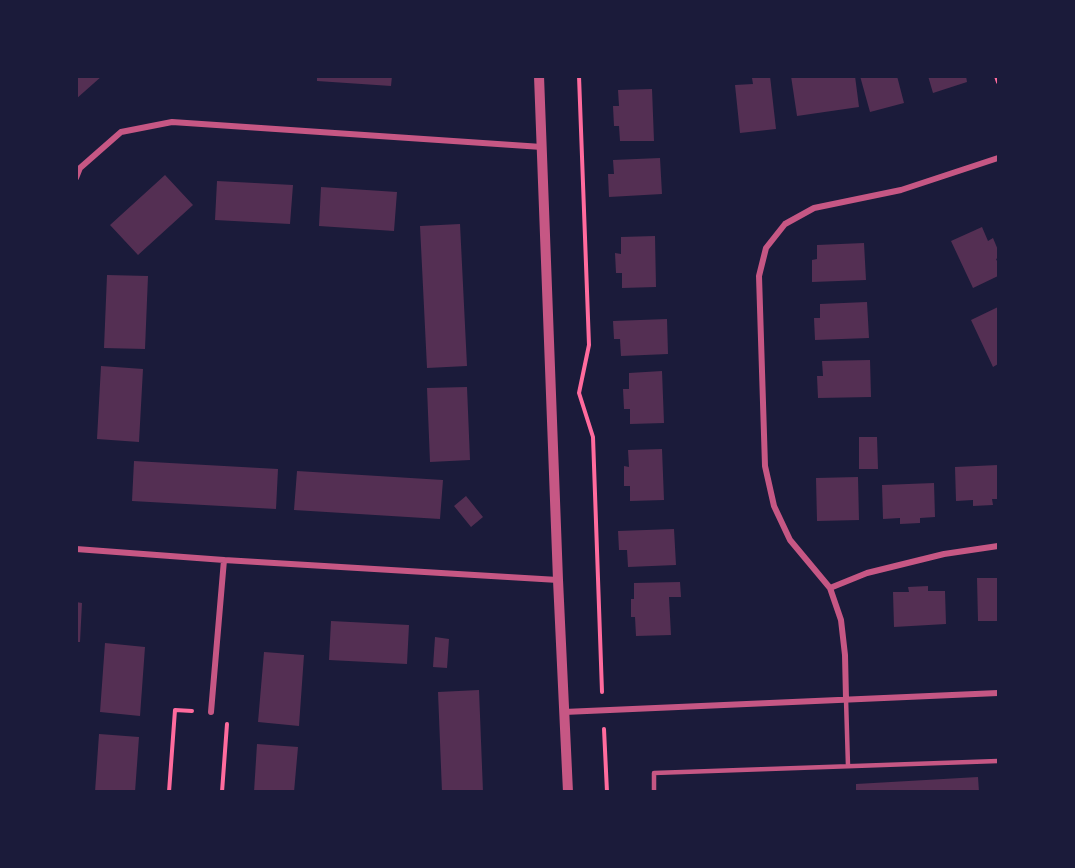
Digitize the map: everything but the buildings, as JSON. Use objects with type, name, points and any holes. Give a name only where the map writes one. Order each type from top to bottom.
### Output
[{"type":"street","points":[[539,76],[568,792]]},
{"type":"street","points":[[76,178],[80,168],[122,132],[172,122],[542,147]]},
{"type":"street","points":[[846,699],[841,620],[830,588],[790,540],[774,506],[765,466],[759,276],[766,248],[785,224],[814,208],[900,190],[999,159]]},
{"type":"street","points":[[830,588],[867,573],[944,554],[999,546]]},
{"type":"street","points":[[76,549],[558,580]]},
{"type":"street","points":[[211,712],[224,560]]},
{"type":"street","points":[[564,712],[999,693]]},
{"type":"lane","points":[[846,699],[848,766]]},
{"type":"lane","points":[[654,792],[654,773],[999,761]]},
{"type":"path","points":[[579,76],[589,345],[579,393],[593,437],[608,792]]},
{"type":"path","points":[[996,76],[999,82]]},
{"type":"path","points":[[169,792],[175,710],[228,714],[222,792]]}]
